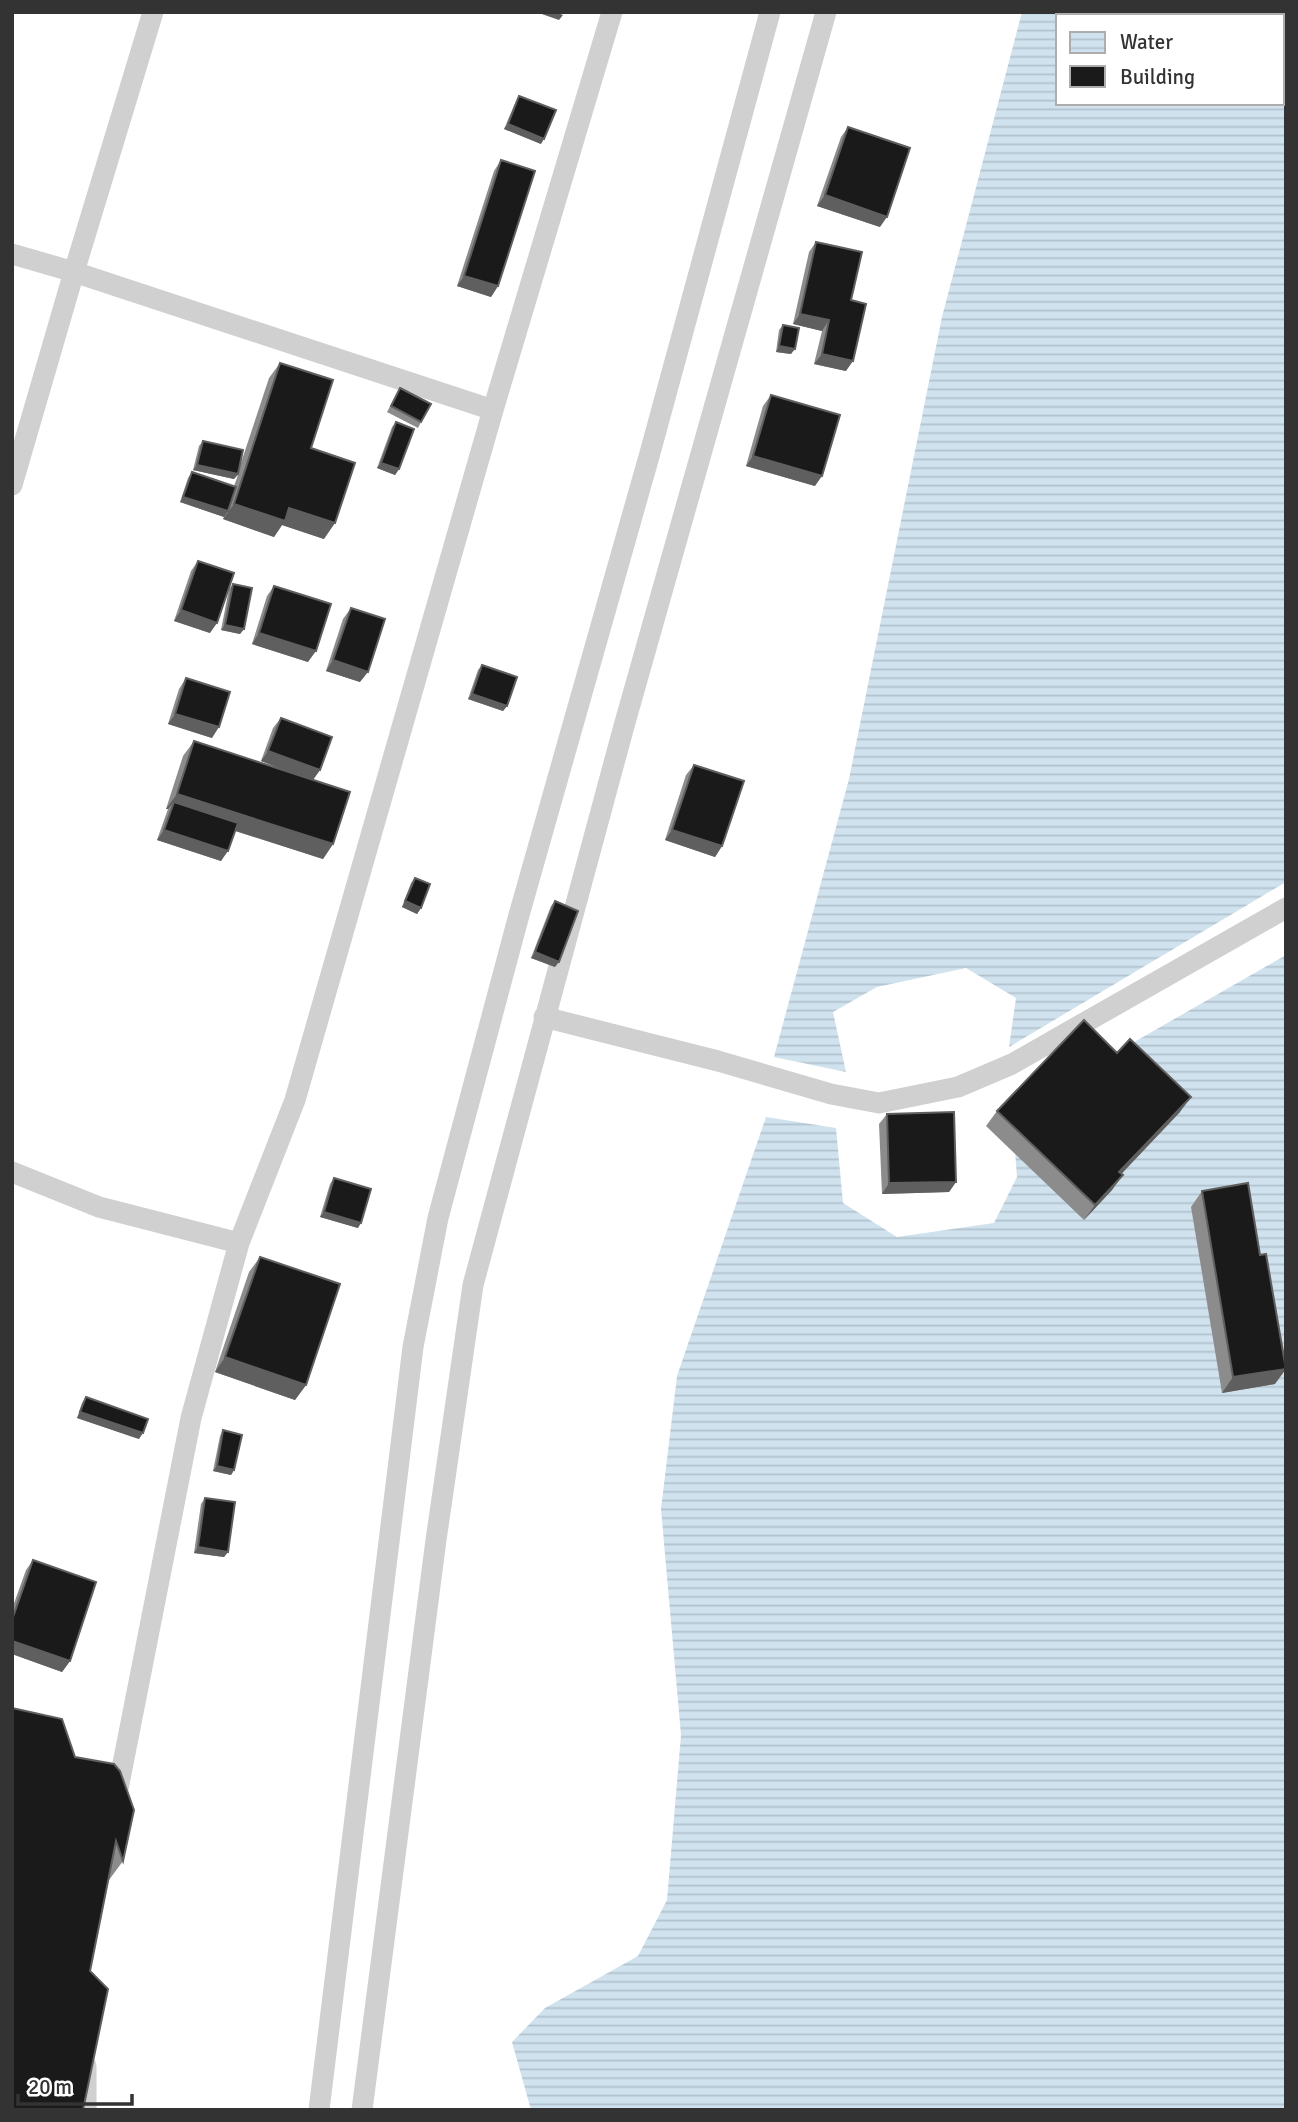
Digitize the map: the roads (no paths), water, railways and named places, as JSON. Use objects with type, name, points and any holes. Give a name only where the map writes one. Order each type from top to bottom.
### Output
[{"type":"lane","points":[[12,485],[153,12]]},
{"type":"lane","points":[[113,1815],[191,1418],[239,1244],[295,1100],[493,410],[612,12]]},
{"type":"lane","points":[[319,2110],[413,1346],[438,1218],[519,915],[650,453],[770,12]]},
{"type":"lane","points":[[362,2110],[436,1540],[473,1284],[544,1017],[826,12]]},
{"type":"lane","points":[[12,254],[493,410]]},
{"type":"lane","points":[[544,1017],[718,1061],[831,1094],[879,1103],[958,1087],[1012,1064],[1286,908]]},
{"type":"lane","points":[[12,1172],[99,1207],[239,1244]]},
{"type":"lane","points":[[86,2110],[87,2043]]},
{"type":"water","points":[[1022,12],[1286,12],[1286,882],[1009,1047],[1016,998],[966,968],[877,987],[833,1012],[846,1072],[774,1057],[849,779],[942,317]]},
{"type":"water","points":[[1286,955],[1286,2110],[531,2110],[512,2042],[545,2008],[638,1956],[667,1900],[681,1735],[661,1509],[677,1376],[766,1117],[836,1128],[843,1203],[897,1237],[994,1223],[1017,1177],[1012,1112]]}]
